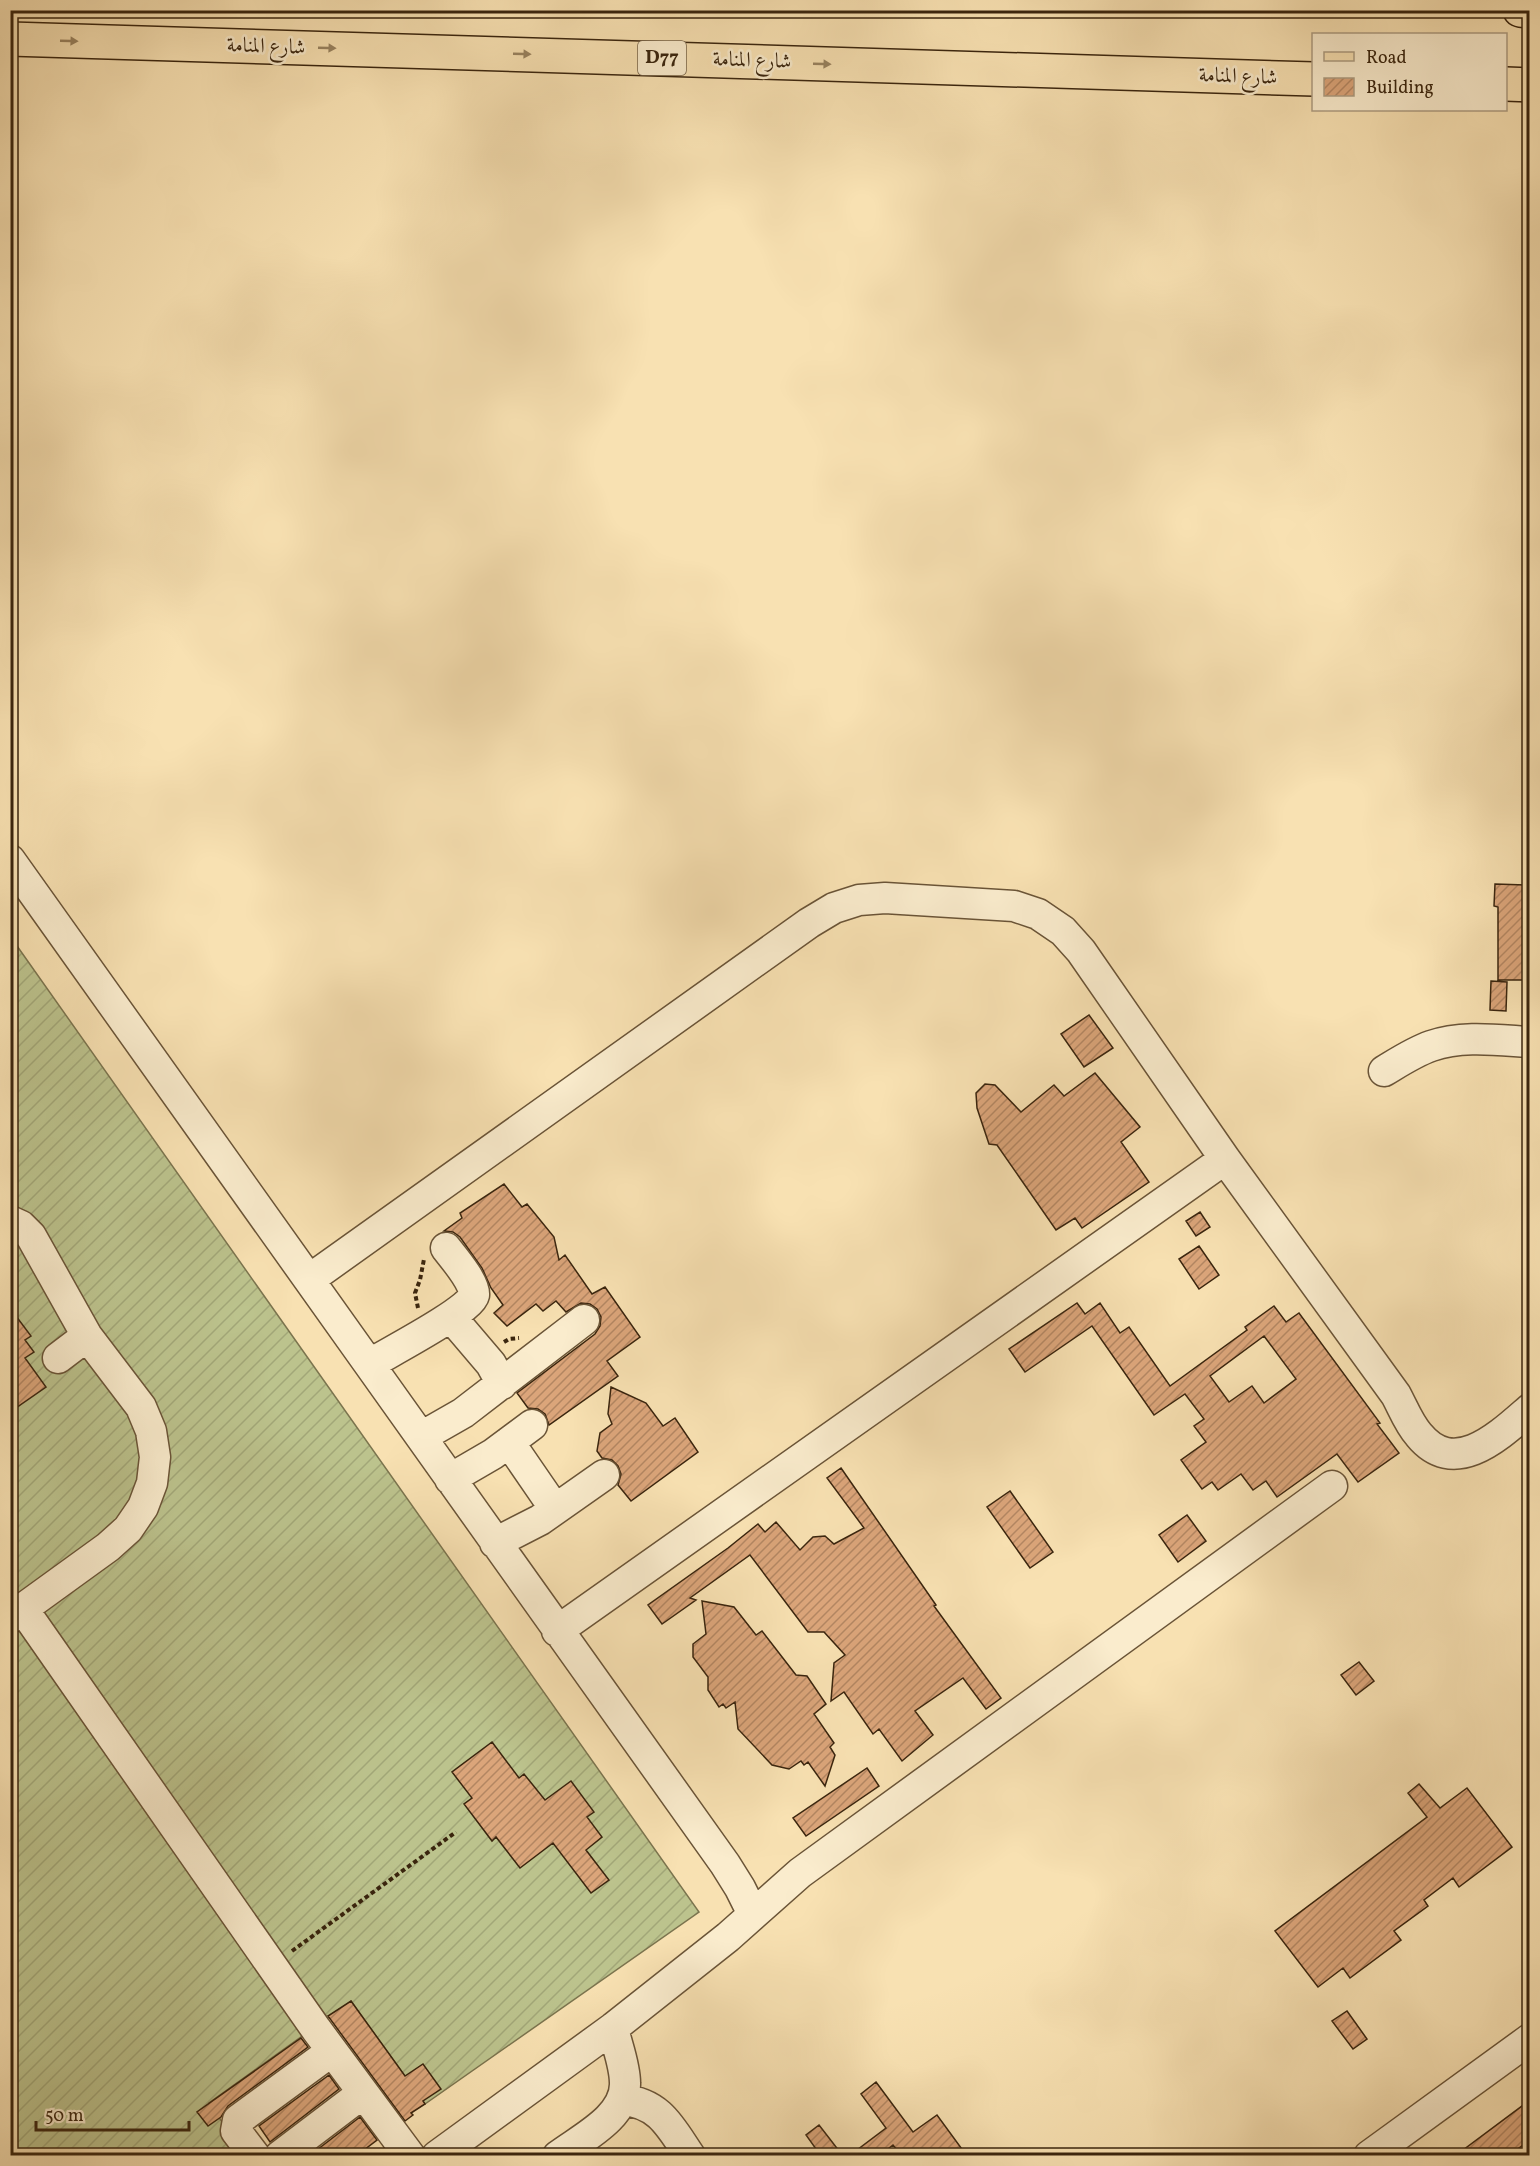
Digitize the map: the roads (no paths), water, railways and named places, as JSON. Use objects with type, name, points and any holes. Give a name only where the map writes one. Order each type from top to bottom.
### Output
[{"type":"main road","points":[[1520,10],[1530,11]]},
{"type":"main road","name":"شارع المنامة","points":[[10,39],[1312,79]]},
{"type":"main road","points":[[1507,84],[1530,85]]},
{"type":"street","points":[[10,860],[725,1864],[753,1914]]},
{"type":"street","points":[[310,1279],[809,923],[834,908],[859,900],[885,898],[1014,906],[1038,914],[1063,931],[1081,951],[1225,1159],[1396,1395],[1417,1434],[1426,1443],[1448,1453],[1460,1454],[1483,1446],[1530,1409]]},
{"type":"street","points":[[1384,1071],[1428,1047],[1450,1041],[1480,1039],[1530,1042]]},
{"type":"street","points":[[557,1631],[1225,1159]]},
{"type":"street","points":[[10,1221],[21,1226],[31,1236],[87,1336],[141,1407],[151,1431],[155,1457],[152,1483],[143,1507],[128,1529],[108,1547],[17,1614],[410,2156]]},
{"type":"street","points":[[370,1364],[452,1317],[472,1300],[474,1289],[446,1248]]},
{"type":"street","points":[[452,1317],[491,1364],[502,1384]]},
{"type":"street","points":[[421,1437],[464,1413],[584,1320]]},
{"type":"street","points":[[58,1358],[87,1336]]},
{"type":"street","points":[[450,1479],[493,1454],[520,1434],[555,1509]]},
{"type":"street","points":[[495,1543],[540,1520],[604,1475]]},
{"type":"street","points":[[436,2156],[613,2028],[714,1949],[787,1883],[1332,1486]]},
{"type":"street","points":[[725,1864],[749,1876],[787,1883]]},
{"type":"street","points":[[558,2156],[601,2125],[623,2100],[626,2084],[613,2028]]},
{"type":"street","points":[[1369,2156],[1530,2039]]},
{"type":"street","points":[[255,2156],[236,2131],[238,2120],[332,2051]]},
{"type":"street","points":[[280,2156],[363,2093]]},
{"type":"street","points":[[623,2100],[641,2103],[658,2112],[690,2156]]}]
